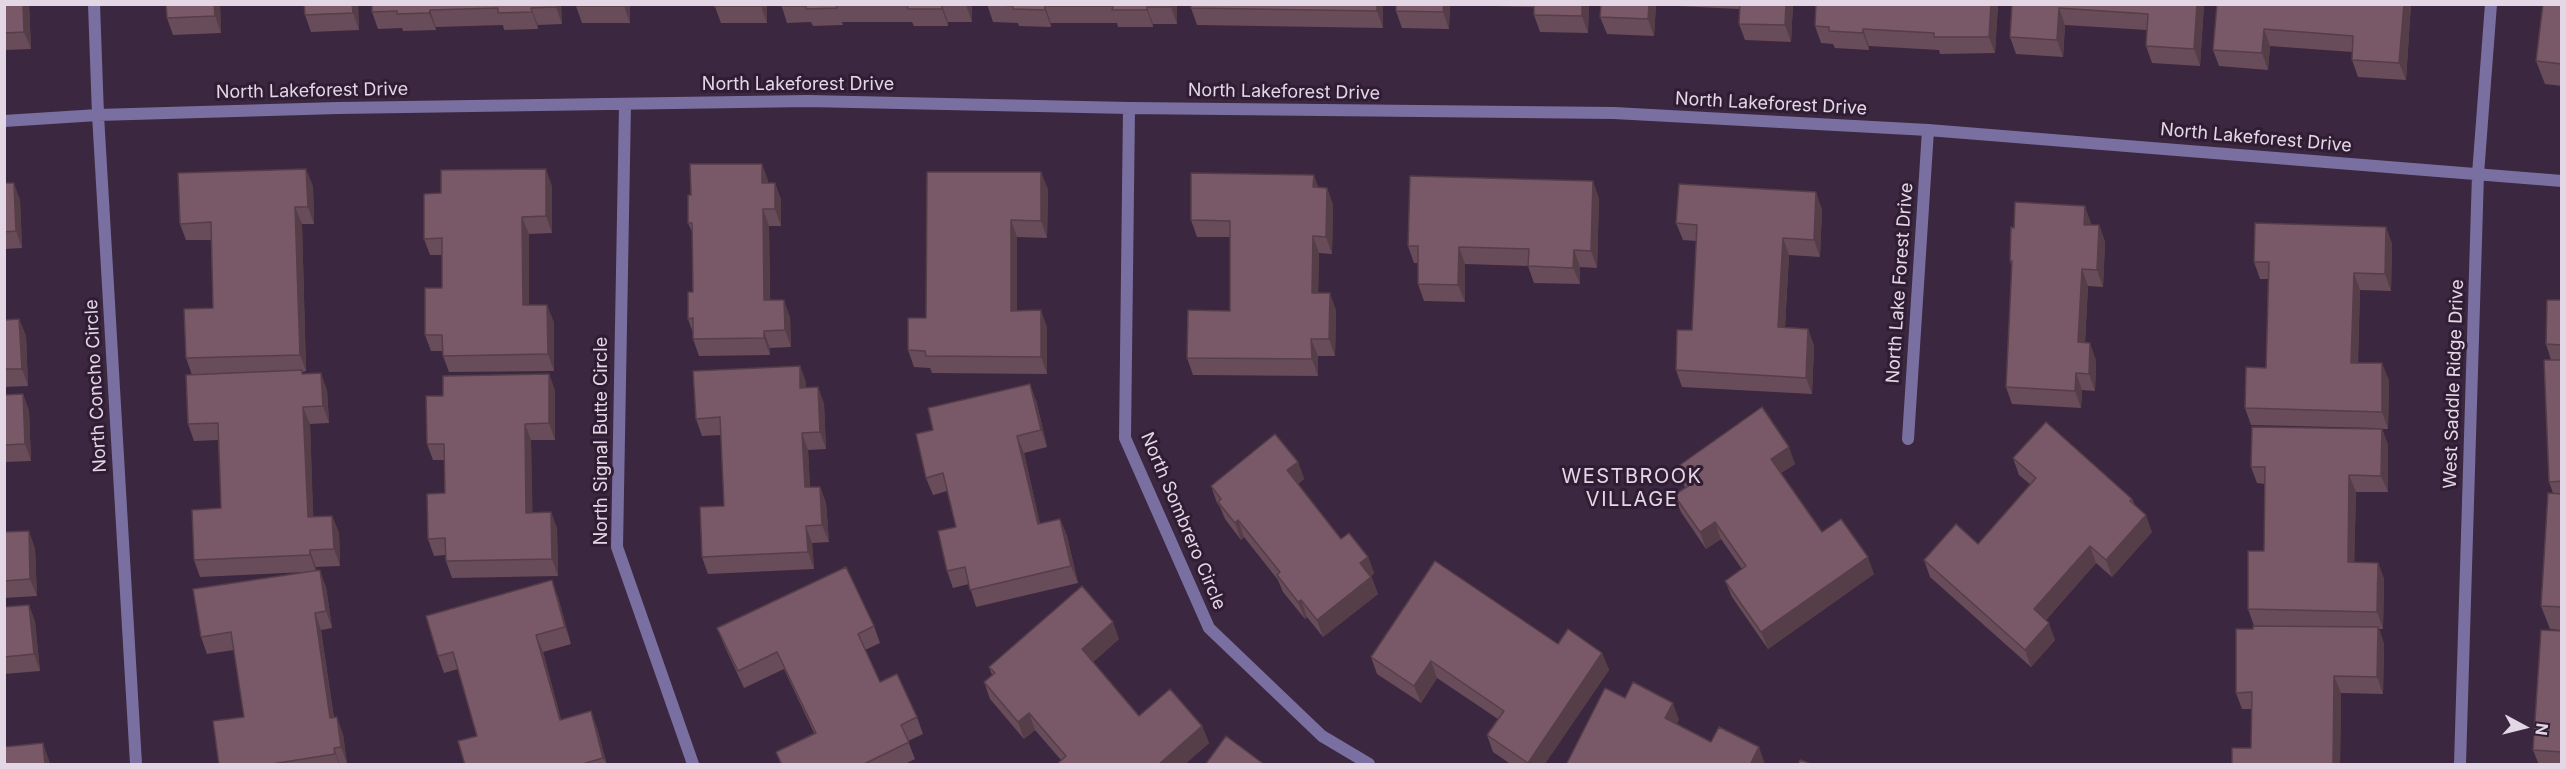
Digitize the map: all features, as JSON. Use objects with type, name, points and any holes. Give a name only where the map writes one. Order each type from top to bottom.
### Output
[{"type":"street","name":"North Concho Circle","points":[[94,4],[98,115],[136,765]]},
{"type":"street","name":"West Saddle Ridge Drive","points":[[2460,765],[2478,174],[2491,4]]},
{"type":"street","name":"North Lakeforest Drive","points":[[4,121],[98,115],[338,108],[808,101],[1129,108],[1614,113],[1928,130],[2562,181]]},
{"type":"street","name":"North Signal Butte Circle","points":[[624,105],[617,547],[693,765]]},
{"type":"street","name":"North Sombrero Circle","points":[[1129,108],[1125,438],[1209,628],[1322,736],[1370,765]]},
{"type":"street","name":"North Lake Forest Drive","points":[[1908,439],[1928,130]]},
{"type":"building","points":[[4,4],[23,4],[24,32],[4,33]]},
{"type":"building","points":[[166,4],[214,4],[215,16],[167,18]]},
{"type":"building","points":[[304,4],[352,4],[353,13],[305,15]]},
{"type":"building","points":[[372,4],[556,4],[556,7],[531,8],[532,12],[498,13],[498,8],[430,10],[429,13],[397,14],[397,11],[372,12]]},
{"type":"building","points":[[576,4],[624,4],[624,6],[576,6]]},
{"type":"building","points":[[714,4],[761,4],[761,6],[714,6]]},
{"type":"building","points":[[781,4],[966,5],[942,5],[942,9],[908,9],[907,5],[836,5],[837,8],[806,9],[806,6],[781,6]]},
{"type":"building","points":[[987,4],[1171,4],[1171,7],[1112,10],[1113,6],[1045,6],[1045,10],[1013,9],[1013,6]]},
{"type":"building","points":[[1191,4],[1377,4],[1377,11],[1191,8]]},
{"type":"building","points":[[1396,4],[1444,4],[1443,12],[1396,11]]},
{"type":"building","points":[[1534,4],[1582,4],[1582,16],[1534,15]]},
{"type":"building","points":[[1601,4],[1649,4],[1648,19],[1600,17]]},
{"type":"building","points":[[1740,4],[1786,4],[1785,25],[1739,24]]},
{"type":"building","points":[[1816,4],[1991,4],[1989,37],[1934,37],[1934,33],[1863,29],[1863,33],[1829,31],[1829,27],[1815,26]]},
{"type":"building","points":[[2012,4],[2197,4],[2194,49],[2146,46],[2148,14],[2059,8],[2057,40],[2010,37]]},
{"type":"building","points":[[2217,4],[2404,4],[2399,63],[2352,60],[2353,36],[2264,29],[2262,53],[2213,50]]},
{"type":"building","points":[[2543,4],[2562,4],[2562,64],[2536,61]]},
{"type":"building","points":[[690,164],[762,164],[762,183],[775,183],[775,209],[763,209],[764,300],[784,300],[785,330],[764,331],[764,338],[693,339],[693,318],[688,319],[688,292],[693,292],[692,223],[688,223],[688,195],[691,195]]},
{"type":"building","points":[[306,169],[308,207],[295,207],[300,355],[186,358],[184,309],[213,308],[211,222],[180,224],[178,173]]},
{"type":"building","points":[[546,169],[546,216],[522,217],[523,305],[547,305],[548,354],[443,356],[442,335],[425,335],[425,288],[442,288],[442,238],[424,239],[424,194],[441,193],[441,170]]},
{"type":"building","points":[[927,172],[1041,172],[1041,221],[1011,220],[1011,311],[1041,310],[1041,357],[926,356],[925,351],[908,350],[908,318],[926,318]]},
{"type":"building","points":[[1191,173],[1314,175],[1313,187],[1327,188],[1326,237],[1313,236],[1312,293],[1330,293],[1329,339],[1311,339],[1312,359],[1187,358],[1188,310],[1230,311],[1230,221],[1191,220]]},
{"type":"building","points":[[1410,176],[1593,181],[1591,251],[1574,250],[1573,268],[1528,266],[1529,249],[1459,247],[1458,285],[1418,284],[1418,246],[1408,246]]},
{"type":"building","points":[[4,183],[14,183],[16,231],[4,232]]},
{"type":"building","points":[[1679,184],[1816,192],[1814,240],[1783,238],[1778,327],[1808,329],[1806,378],[1676,370],[1677,330],[1692,330],[1697,225],[1676,223]]},
{"type":"building","points":[[2015,202],[2085,206],[2084,225],[2099,225],[2097,270],[2082,269],[2078,342],[2090,343],[2089,374],[2076,373],[2075,391],[2006,387],[2012,261],[2010,261],[2011,227],[2014,228]]},
{"type":"building","points":[[2255,223],[2386,227],[2385,274],[2354,273],[2351,363],[2382,363],[2382,412],[2245,408],[2246,367],[2266,368],[2269,262],[2254,262]]},
{"type":"building","points":[[2547,300],[2562,300],[2562,345],[2546,344]]},
{"type":"building","points":[[19,319],[22,369],[4,369],[4,320]]},
{"type":"building","points":[[2544,360],[2562,360],[2562,481],[2549,482]]},
{"type":"building","points":[[800,366],[800,388],[818,387],[820,432],[802,433],[805,487],[820,487],[822,525],[806,526],[808,552],[702,557],[700,507],[724,506],[720,417],[696,419],[693,371]]},
{"type":"building","points":[[302,370],[302,374],[321,373],[323,406],[303,407],[308,517],[332,516],[334,549],[310,550],[310,555],[194,560],[192,510],[221,508],[218,423],[188,424],[186,375]]},
{"type":"building","points":[[549,374],[549,423],[525,424],[526,513],[551,512],[552,559],[446,561],[445,538],[428,539],[427,494],[445,493],[444,444],[427,444],[426,396],[443,396],[443,376]]},
{"type":"building","points":[[1030,384],[1041,430],[1017,436],[1038,524],[1060,519],[1071,566],[970,590],[965,567],[947,571],[938,531],[956,527],[943,473],[926,478],[916,434],[933,430],[928,408]]},
{"type":"building","points":[[23,394],[25,444],[4,445],[4,395]]},
{"type":"building","points":[[1762,407],[1789,447],[1771,459],[1822,532],[1841,519],[1868,557],[1761,632],[1725,581],[1746,566],[1715,522],[1700,532],[1674,495],[1690,485],[1677,467]]},
{"type":"building","points":[[2046,422],[2132,499],[2130,501],[2146,515],[2106,560],[2090,546],[2034,609],[2049,623],[2025,650],[1924,560],[1956,524],[1978,544],[2036,478],[2013,458]]},
{"type":"building","points":[[2252,427],[2382,429],[2381,476],[2349,475],[2348,562],[2378,563],[2377,612],[2248,609],[2248,551],[2264,551],[2265,467],[2251,467]]},
{"type":"building","points":[[1275,434],[1298,462],[1287,470],[1341,539],[1349,533],[1368,557],[1360,563],[1371,577],[1317,620],[1301,600],[1298,602],[1277,575],[1280,572],[1238,520],[1235,523],[1218,502],[1221,499],[1211,486]]},
{"type":"building","points":[[2548,493],[2562,494],[2562,607],[2541,606]]},
{"type":"building","points":[[29,531],[30,579],[4,581],[4,532]]},
{"type":"building","points":[[1435,561],[1558,644],[1568,629],[1602,653],[1528,763],[1487,735],[1504,711],[1431,661],[1414,686],[1371,657]]},
{"type":"building","points":[[846,567],[874,626],[858,634],[880,682],[897,674],[917,717],[901,725],[909,742],[862,765],[782,765],[776,752],[816,733],[777,652],[738,671],[717,628]]},
{"type":"building","points":[[320,570],[326,611],[315,613],[330,718],[337,717],[341,747],[334,748],[335,754],[265,765],[219,765],[213,721],[244,717],[231,632],[201,637],[193,589]]},
{"type":"building","points":[[552,580],[565,627],[536,635],[560,720],[591,711],[603,758],[579,765],[465,765],[458,741],[477,736],[453,652],[438,656],[426,616]]},
{"type":"building","points":[[1082,586],[1113,622],[1082,649],[1139,716],[1170,689],[1202,726],[1158,765],[1056,765],[1066,756],[1029,713],[1018,722],[984,682],[995,673],[989,667]]},
{"type":"building","points":[[29,605],[34,654],[4,657],[4,607]]},
{"type":"building","points":[[2253,626],[2378,627],[2377,677],[2334,676],[2333,765],[2232,765],[2232,748],[2251,748],[2252,692],[2236,693],[2236,629],[2253,629]]},
{"type":"building","points":[[2541,630],[2562,631],[2562,752],[2533,750]]},
{"type":"building","points":[[1633,682],[1673,703],[1665,718],[1711,742],[1719,727],[1759,747],[1751,763],[1754,765],[1566,765],[1605,688],[1625,698]]},
{"type":"building","points":[[1226,736],[1265,765],[1205,765]]},
{"type":"building","points":[[43,743],[45,765],[4,765],[4,747]]},
{"type":"building","points":[[1800,760],[1813,765],[1798,765]]},
{"type":"district","name":"WESTBROOK VILLAGE","points":[[1632,488]]}]
